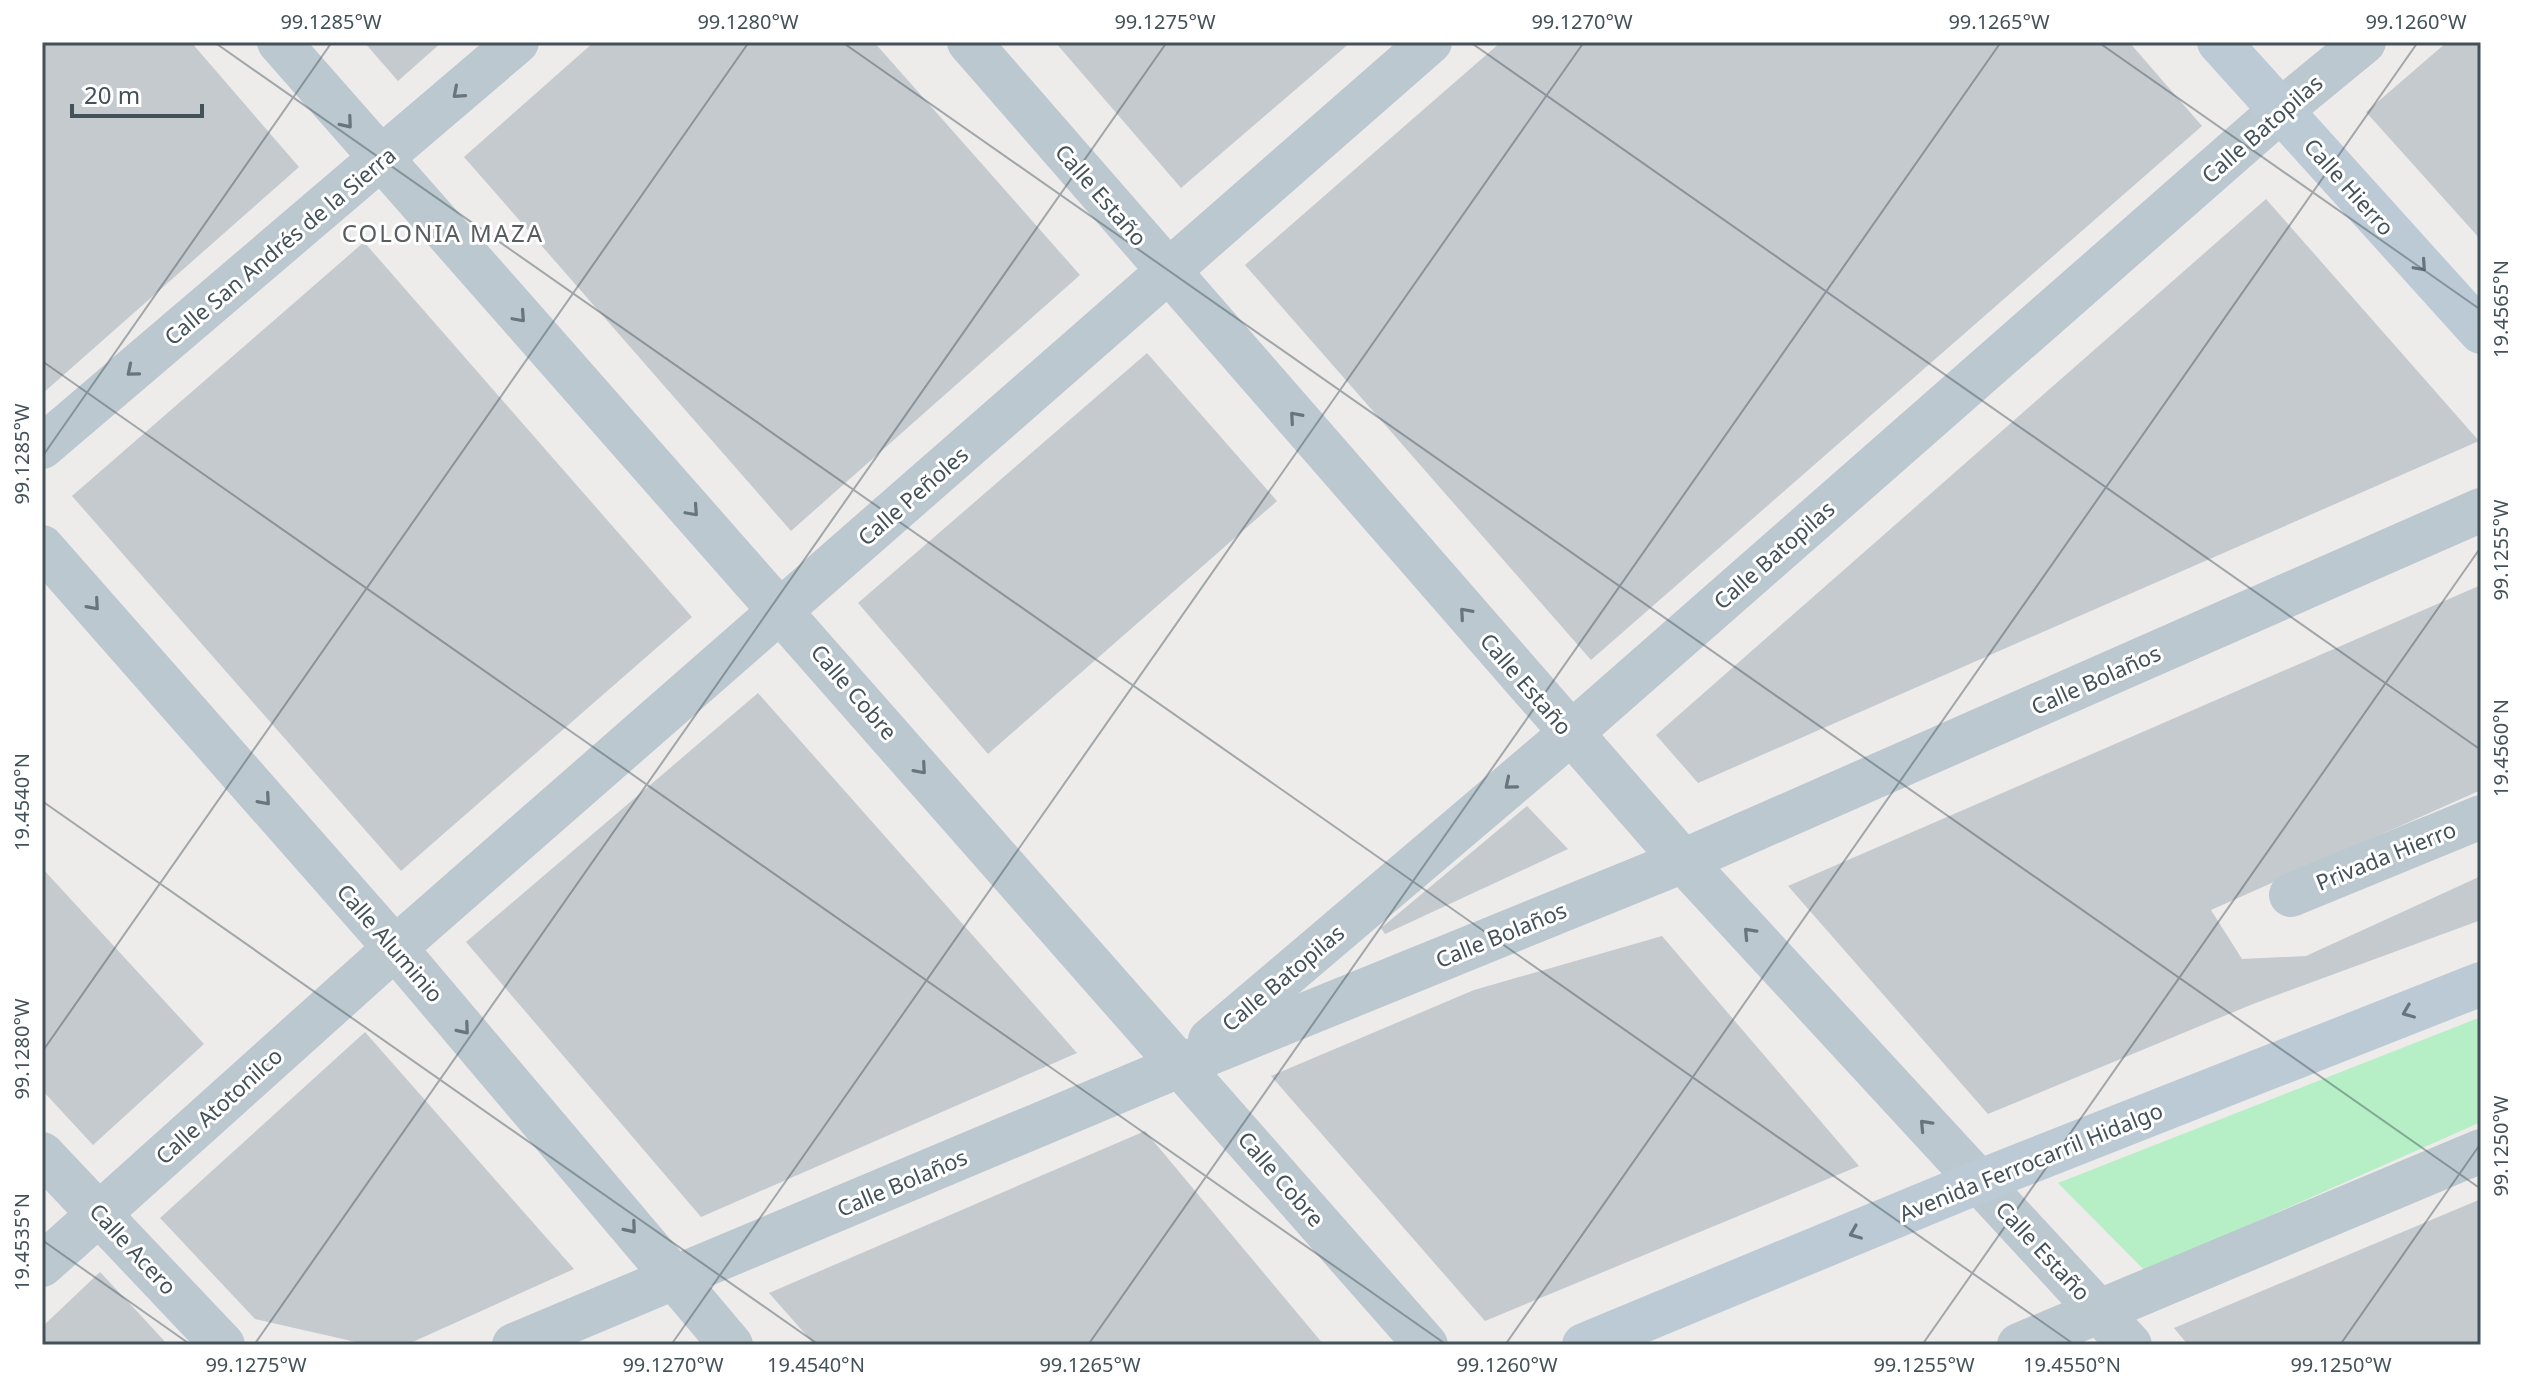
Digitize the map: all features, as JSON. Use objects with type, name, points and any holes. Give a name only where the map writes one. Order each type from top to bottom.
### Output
[{"type":"main road","name":"Calle Hierro","points":[[2219,42],[2481,332]]},
{"type":"main road","name":"Avenida Ferrocarril Hidalgo","points":[[1584,1345],[1978,1182],[2481,984]]},
{"type":"street","name":"Calle Cobre","points":[[279,42],[380,162],[783,611],[1426,1345]]},
{"type":"street","name":"Calle San Andrés de la Sierra","points":[[42,447],[380,162],[517,42]]},
{"type":"street","name":"Calle Estaño","points":[[969,42],[1683,861],[2130,1345]]},
{"type":"street","name":"Calle Peñoles","points":[[395,948],[1430,42]]},
{"type":"street","name":"Calle Batopilas","points":[[1181,1065],[1570,734],[2280,111],[2364,42]]},
{"type":"street","name":"Calle Bolaños","points":[[514,1345],[1181,1065],[1683,861],[2481,510]]},
{"type":"street","name":"Calle Aluminio","points":[[42,547],[395,948],[731,1345]]},
{"type":"street","name":"Privada Hierro","points":[[2291,895],[2481,817]]},
{"type":"street","name":"Calle Atotonilco","points":[[42,1265],[395,948]]},
{"type":"street","points":[[2019,1345],[2481,1151]]},
{"type":"street","name":"Calle Acero","points":[[42,1154],[223,1345]]},
{"type":"green space","points":[[2481,1017],[2481,1122],[2145,1271],[2058,1183]]},
{"type":"building","points":[[42,42],[191,42],[299,167],[42,394]]},
{"type":"building","points":[[364,42],[442,42],[398,81]]},
{"type":"building","points":[[594,42],[874,42],[1080,275],[791,531],[464,157]]},
{"type":"building","points":[[1055,42],[1351,42],[1181,188]]},
{"type":"building","points":[[1501,42],[2129,42],[2202,126],[1591,660],[1245,265]]},
{"type":"building","points":[[2447,42],[2481,42],[2481,240],[2366,112]]},
{"type":"building","points":[[2266,199],[2479,441],[1698,783],[1656,735]]},
{"type":"building","points":[[364,242],[692,617],[401,871],[72,496]]},
{"type":"building","points":[[1147,353],[1277,501],[988,754],[858,603]]},
{"type":"building","points":[[2481,585],[2481,790],[2211,910],[2242,959],[2306,956],[2481,876],[2481,920],[2253,1004],[1988,1114],[1788,886]]},
{"type":"building","points":[[758,693],[1077,1053],[701,1217],[466,942]]},
{"type":"building","points":[[1527,806],[1568,849],[1385,934],[1381,928]]},
{"type":"building","points":[[42,868],[204,1044],[93,1145],[42,1090]]},
{"type":"building","points":[[1662,936],[1859,1166],[1485,1321],[1271,1076],[1474,990]]},
{"type":"building","points":[[365,1032],[574,1269],[406,1345],[369,1345],[255,1319],[160,1218]]},
{"type":"building","points":[[1145,1131],[1324,1345],[815,1345],[769,1293]]},
{"type":"building","points":[[2481,1199],[2481,1345],[2188,1345],[2174,1328]]},
{"type":"building","points":[[100,1272],[168,1345],[42,1345],[42,1327]]},
{"type":"district","name":"COLONIA MAZA","points":[[443,234]]}]
